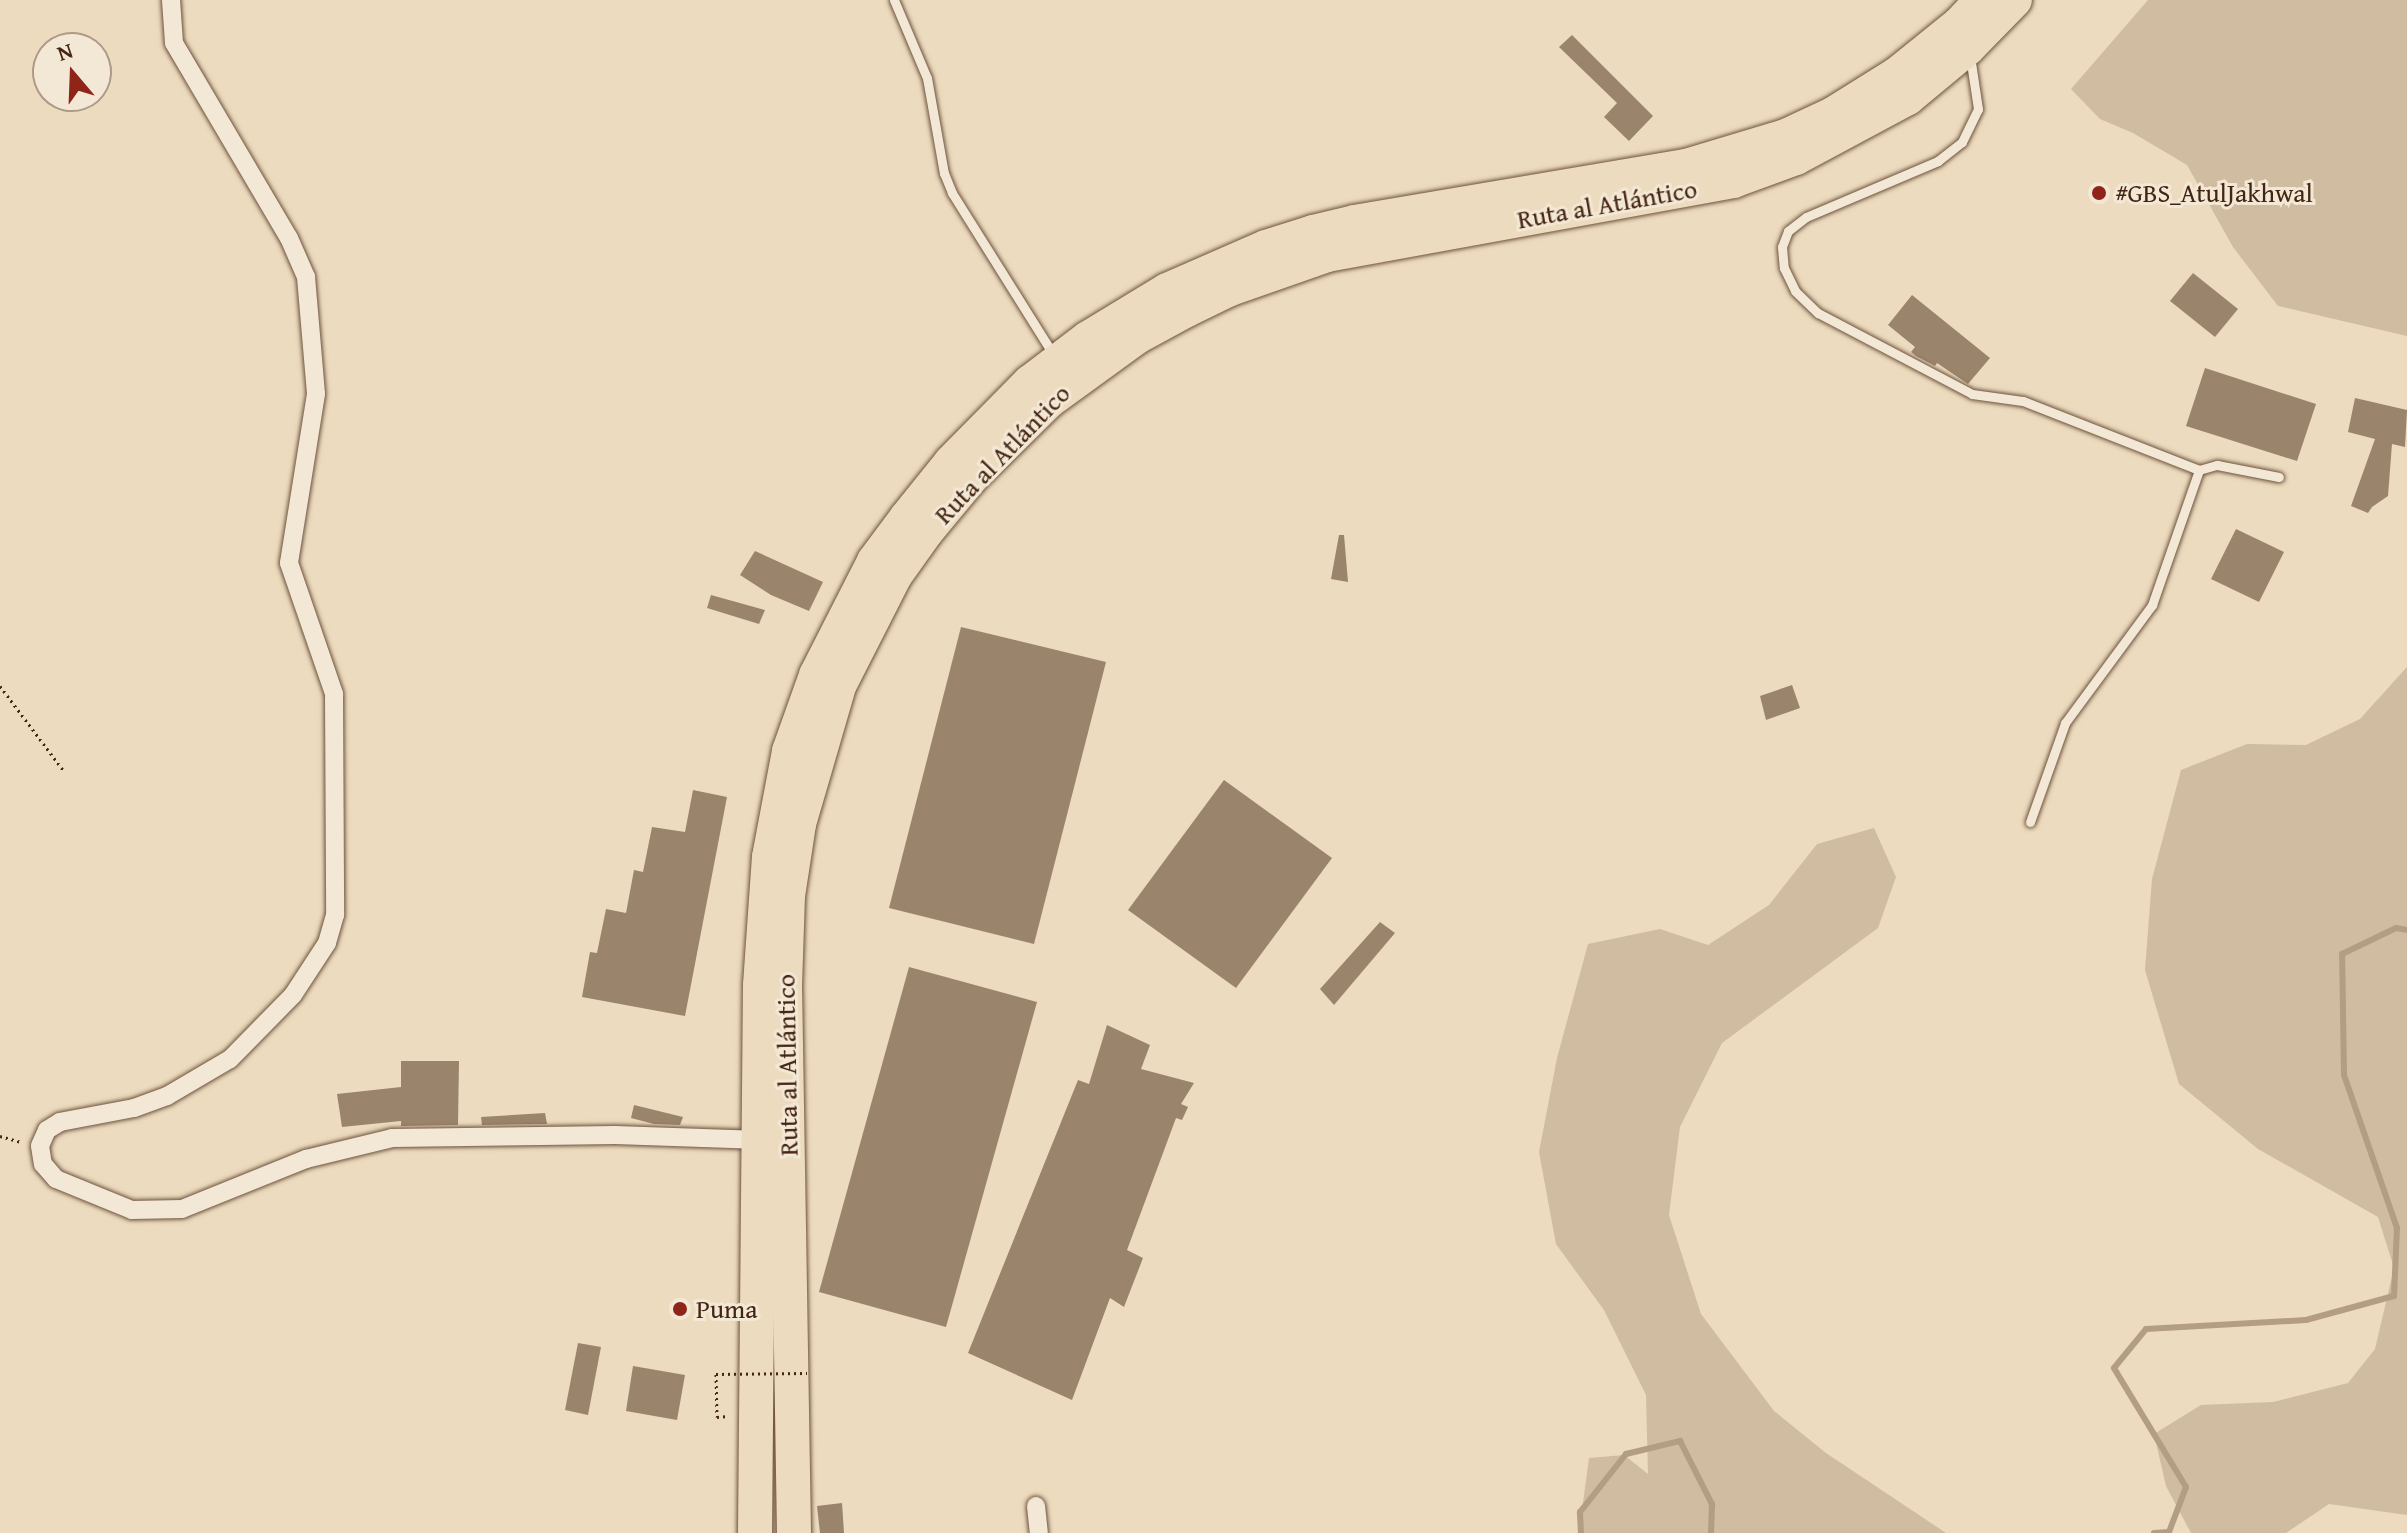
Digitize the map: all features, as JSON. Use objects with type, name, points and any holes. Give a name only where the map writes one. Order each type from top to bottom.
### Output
[{"type":"highway","name":"Ruta al Atlántico","points":[[755,1533],[761,1140],[760,985],[765,882],[789,751],[816,675],[874,561],[906,518],[951,462],[1030,382],[1167,290],[1266,247],[1313,232],[1355,222],[1686,166],[1786,136],[1833,114],[1897,74],[1959,24],[1981,0]]},
{"type":"highway","name":"Ruta al Atlántico","points":[[794,1533],[785,986],[788,896],[806,798],[839,686],[895,576],[927,531],[972,477],[1084,372],[1137,337],[1230,289],[1327,255],[1733,181],[1796,158],[1908,98],[1968,48],[2015,0]]},
{"type":"highway","points":[[756,1416],[757,1409],[767,1403],[777,1403],[783,1412],[784,1533]]},
{"type":"street","points":[[171,0],[174,43],[289,238],[306,277],[316,394],[289,563],[290,574],[334,694],[335,915],[327,943],[293,995],[230,1059],[167,1096],[134,1108],[60,1122],[47,1130],[40,1146],[43,1164],[56,1179],[132,1210],[182,1209],[306,1159],[392,1138],[615,1135],[761,1140]]},
{"type":"street","points":[[1036,1506],[1039,1533]]},
{"type":"lane","points":[[894,0],[927,78],[944,173],[952,193],[1057,361]]},
{"type":"lane","points":[[1968,48],[1978,109],[1962,142],[1938,161],[1806,217],[1788,231],[1782,247],[1784,268],[1795,291],[1818,313],[1972,394],[2023,401],[2199,470],[2217,465],[2279,477]]},
{"type":"lane","points":[[2030,822],[2065,723],[2152,605],[2199,470]]},
{"type":"path","points":[[0,686],[63,770]]},
{"type":"path","points":[[0,1136],[40,1146]]},
{"type":"path","points":[[717,1417],[716,1374],[807,1373]]},
{"type":"shaded area","points":[[2148,0],[2407,0],[2407,336],[2278,306],[2233,247],[2187,165],[2133,133],[2100,119],[2071,89]]},
{"type":"shaded area","points":[[2407,667],[2407,1515],[2329,1504],[2286,1533],[2191,1533],[2166,1486],[2154,1434],[2201,1405],[2273,1402],[2348,1383],[2375,1349],[2394,1268],[2378,1217],[2258,1149],[2179,1084],[2145,970],[2152,879],[2181,770],[2247,744],[2306,745],[2360,719]]},
{"type":"shaded area","points":[[1874,828],[1896,877],[1878,928],[1722,1043],[1680,1127],[1669,1215],[1701,1314],[1774,1411],[1826,1453],[1946,1533],[1579,1533],[1589,1458],[1624,1455],[1648,1474],[1646,1395],[1604,1310],[1556,1244],[1539,1152],[1557,1058],[1588,944],[1660,929],[1708,945],[1769,905],[1817,844]]},
{"type":"building","points":[[1572,35],[1653,116],[1629,141],[1604,117],[1617,103],[1559,47]]},
{"type":"building","points":[[2193,273],[2238,309],[2215,337],[2170,301]]},
{"type":"building","points":[[1912,295],[1990,358],[1968,384],[1937,363],[1935,366],[1916,356],[1911,352],[1915,347],[1888,325]]},
{"type":"building","points":[[2205,368],[2316,404],[2297,461],[2186,426]]},
{"type":"building","points":[[2355,398],[2407,410],[2405,447],[2392,444],[2388,496],[2368,513],[2351,506],[2375,439],[2348,432]]},
{"type":"building","points":[[2236,529],[2284,552],[2259,602],[2211,579]]},
{"type":"building","points":[[1339,535],[1344,535],[1348,582],[1331,579]]},
{"type":"building","points":[[755,551],[823,582],[809,611],[771,595],[740,575]]},
{"type":"building","points":[[711,595],[765,610],[759,624],[707,608]]},
{"type":"building","points":[[961,627],[1106,662],[1034,944],[889,908]]},
{"type":"building","points":[[1792,685],[1800,708],[1766,720],[1760,696]]},
{"type":"building","points":[[1224,780],[1332,858],[1236,988],[1128,910]]},
{"type":"building","points":[[693,790],[727,797],[685,1016],[582,997],[590,952],[597,953],[606,909],[626,913],[634,870],[643,872],[652,827],[685,832]]},
{"type":"building","points":[[1380,922],[1395,933],[1334,1005],[1320,989]]},
{"type":"building","points":[[909,967],[1037,1002],[946,1327],[819,1292]]},
{"type":"building","points":[[1107,1025],[1150,1045],[1141,1069],[1194,1083],[1181,1104],[1188,1107],[1182,1120],[1176,1118],[1127,1250],[1143,1258],[1124,1307],[1110,1298],[1072,1400],[968,1353],[1078,1080],[1089,1084]]},
{"type":"building","points":[[401,1061],[459,1061],[458,1125],[401,1126],[401,1121],[342,1127],[337,1094],[401,1087]]},
{"type":"building","points":[[634,1105],[683,1117],[680,1125],[654,1124],[631,1118]]},
{"type":"building","points":[[545,1113],[547,1124],[482,1125],[481,1117]]},
{"type":"building","points":[[578,1343],[601,1347],[588,1415],[565,1410]]},
{"type":"building","points":[[633,1366],[685,1375],[677,1420],[626,1411]]},
{"type":"building","points":[[842,1503],[844,1533],[820,1533],[817,1506]]},
{"type":"waterway","points":[[2154,1533],[2169,1532],[2186,1487],[2114,1368],[2146,1329],[2306,1320],[2394,1296],[2397,1228],[2344,1075],[2342,954],[2396,928],[2407,930]]},
{"type":"waterway","points":[[1581,1533],[1580,1512],[1626,1454],[1680,1441],[1712,1504],[1711,1533]]},
{"type":"place","name":"#GBS_AtulJakhwal","points":[[2099,193]]},
{"type":"place","name":"Puma","points":[[680,1309]]}]
